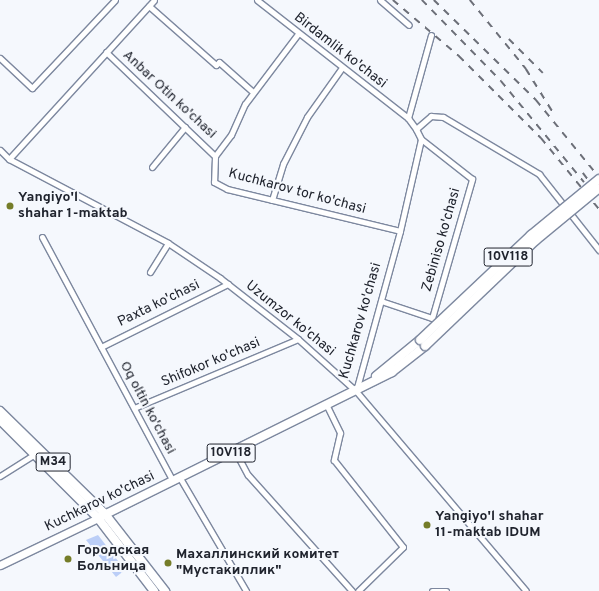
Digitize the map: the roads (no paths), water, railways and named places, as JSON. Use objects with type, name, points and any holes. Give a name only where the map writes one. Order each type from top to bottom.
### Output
[{"type":"main road","name":"10V118","points":[[423,343],[531,235],[599,178]]},
{"type":"main road","name":"10V118","points":[[356,391],[423,343],[536,240],[599,188]]},
{"type":"main road","name":"Kuchkarov ko'chasi","points":[[0,565],[356,391]]},
{"type":"main road","name":"M34","points":[[0,411],[102,516],[165,591]]},
{"type":"main road","name":"M34","points":[[0,420],[102,516],[154,591]]},
{"type":"street","points":[[0,58],[32,88],[115,0]]},
{"type":"street","points":[[9,159],[154,0]]},
{"type":"street","name":"Birdamlik ko'chasi","points":[[257,0],[342,69],[408,118],[416,129]]},
{"type":"street","points":[[380,0],[409,26]]},
{"type":"street","points":[[148,6],[216,65],[219,62],[253,92]]},
{"type":"street","points":[[216,156],[231,135],[253,92],[298,34]]},
{"type":"street","points":[[408,118],[431,35]]},
{"type":"street","name":"Anbar Otin ko'chasi","points":[[106,52],[216,156]]},
{"type":"street","points":[[272,200],[283,164],[307,117],[342,69]]},
{"type":"street","points":[[420,139],[416,129],[431,116],[443,117],[539,174],[599,250]]},
{"type":"street","points":[[152,167],[185,127]]},
{"type":"street","name":"Kuchkarov ko'chasi","points":[[356,391],[400,231],[420,139]]},
{"type":"street","name":"Zebiniso ko'chasi","points":[[381,301],[432,318],[472,179],[420,139]]},
{"type":"street","name":"Uzumzor ko'chasi","points":[[0,150],[9,159],[168,243],[228,284],[298,339],[356,391],[526,591]]},
{"type":"street","name":"Kuchkarov tor ko'chasi","points":[[216,156],[214,182],[272,200],[400,231]]},
{"type":"street","points":[[42,237],[101,347]]},
{"type":"street","points":[[150,272],[168,243]]},
{"type":"street","name":"Paxta ko'chasi","points":[[101,347],[228,284]]},
{"type":"street","name":"Shifokor ko'chasi","points":[[134,408],[298,339]]},
{"type":"street","name":"Oq oltin ko'chasi","points":[[101,347],[134,408],[176,479],[246,591]]},
{"type":"street","points":[[327,406],[340,433],[334,460],[403,547],[358,591]]},
{"type":"street","points":[[235,451],[248,475],[352,591]]},
{"type":"street","points":[[0,476],[35,454]]},
{"type":"street","points":[[432,591],[446,591]]},
{"type":"railway","points":[[393,0],[459,56],[541,138],[599,209]]},
{"type":"railway","points":[[422,0],[501,81],[584,182]]},
{"type":"railway","points":[[434,0],[536,100],[599,177]]},
{"type":"railway","points":[[470,0],[526,69],[554,114]]},
{"type":"railway","points":[[509,39],[543,73]]},
{"type":"railway","points":[[583,173],[599,194]]},
{"type":"place","name":"Yangiyo'l shahar 1-maktab","points":[[10,206]]},
{"type":"place","name":"Yangiyo'l shahar 11-maktab IDUM","points":[[427,525]]},
{"type":"place","name":"Городская Больница","points":[[68,559]]},
{"type":"place","name":"Махаллинский комитет \"Мустакиллик\"","points":[[168,563]]}]
